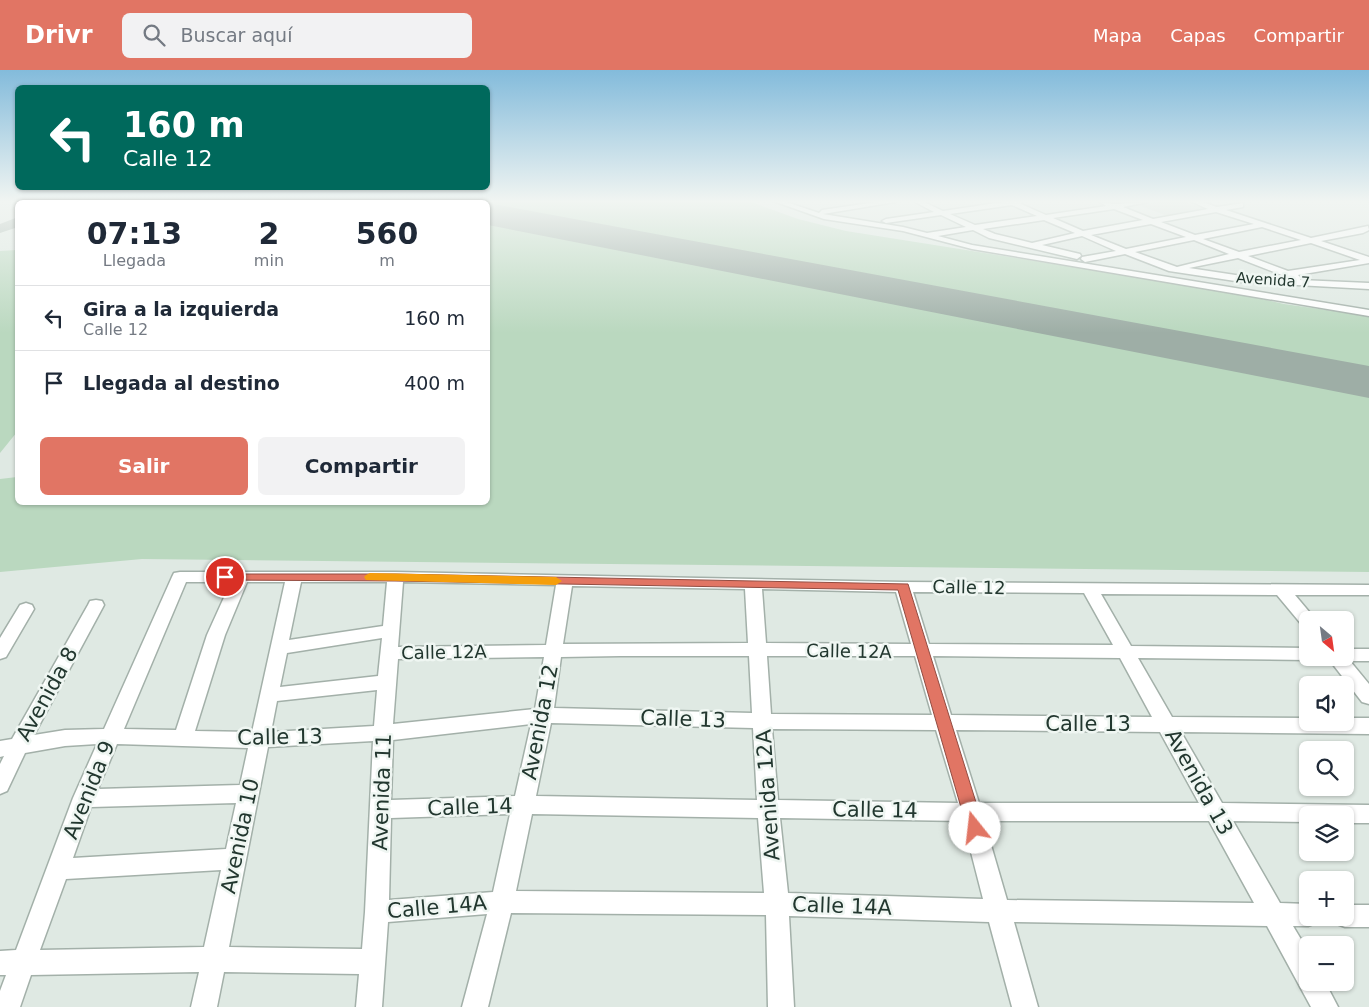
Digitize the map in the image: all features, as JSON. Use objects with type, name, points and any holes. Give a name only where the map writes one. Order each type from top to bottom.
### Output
[{"type":"street","points":[[968,246],[1369,313]]},
{"type":"street","points":[[1033,246],[1085,259],[1112,271]]},
{"type":"street","name":"Avenida 7","points":[[1111,246],[1177,270],[1242,279],[1369,286]]},
{"type":"street","points":[[1085,259],[1153,246]]},
{"type":"street","points":[[1215,246],[1311,283],[1338,291],[1369,296]]},
{"type":"street","points":[[1177,270],[1286,246]]},
{"type":"street","points":[[1324,246],[1369,261]]},
{"type":"street","points":[[1288,274],[1369,261]]},
{"type":"street","name":"Calle 12","points":[[180,577],[395,577],[904,587],[1369,590]]},
{"type":"street","name":"Avenida 9","points":[[7,1007],[12,963],[57,869],[110,736],[180,577]]},
{"type":"street","name":"Avenida 10","points":[[204,1007],[294,577]]},
{"type":"street","name":"Avenida 11","points":[[369,1007],[377,912],[382,809],[383,733],[391,654],[395,577]]},
{"type":"street","points":[[183,737],[216,635],[241,578]]},
{"type":"street","name":"Avenida 12","points":[[476,1007],[502,902],[543,715],[565,581]]},
{"type":"street","name":"Avenida 12A","points":[[753,583],[768,808],[777,904],[781,1007]]},
{"type":"street","points":[[904,587],[971,812],[1025,1007]]},
{"type":"street","name":"Avenida 13","points":[[1090,588],[1168,724],[1214,812],[1299,960]]},
{"type":"street","points":[[1282,590],[1300,611]]},
{"type":"street","name":"Avenida 8","points":[[0,785],[9,747],[96,605]]},
{"type":"street","points":[[0,653],[26,609]]},
{"type":"street","points":[[280,648],[391,631]]},
{"type":"street","name":"Calle 12A","points":[[391,654],[554,650],[1299,654]]},
{"type":"street","points":[[1354,655],[1369,655]]},
{"type":"street","points":[[1344,666],[1369,697]]},
{"type":"street","points":[[269,695],[387,682]]},
{"type":"street","name":"Calle 13","points":[[9,747],[65,738],[110,736],[259,740],[383,733],[543,715],[762,721],[1369,726]]},
{"type":"street","points":[[84,798],[248,794]]},
{"type":"street","name":"Calle 14","points":[[382,809],[523,805],[971,812],[1369,814]]},
{"type":"street","points":[[57,869],[234,859]]},
{"type":"street","name":"Calle 14A","points":[[377,912],[502,902],[777,904],[997,911],[1299,915]]},
{"type":"street","points":[[1354,916],[1369,916]]},
{"type":"street","points":[[12,963],[215,959],[374,962]]},
{"type":"street","points":[[1316,991],[1325,1007]]},
{"type":"green space","points":[[490,246],[605,246],[1369,394],[1369,572],[142,559],[0,572],[0,479],[15,477],[15,505],[490,505]]},
{"type":"green space","points":[[705,246],[939,246],[1231,292],[1284,304],[1369,316],[1369,368],[1356,368]]},
{"type":"green space","points":[[15,250],[15,434],[0,453],[0,251]]},
{"type":"taxiway","points":[[1329,374],[1369,374]]},
{"type":"runway","points":[[654,246],[1369,382]]},
{"type":"slow traffic","points":[[370,577],[556,581]]},
{"type":"route","points":[[225,577],[395,577],[904,587],[975,828]]}]
